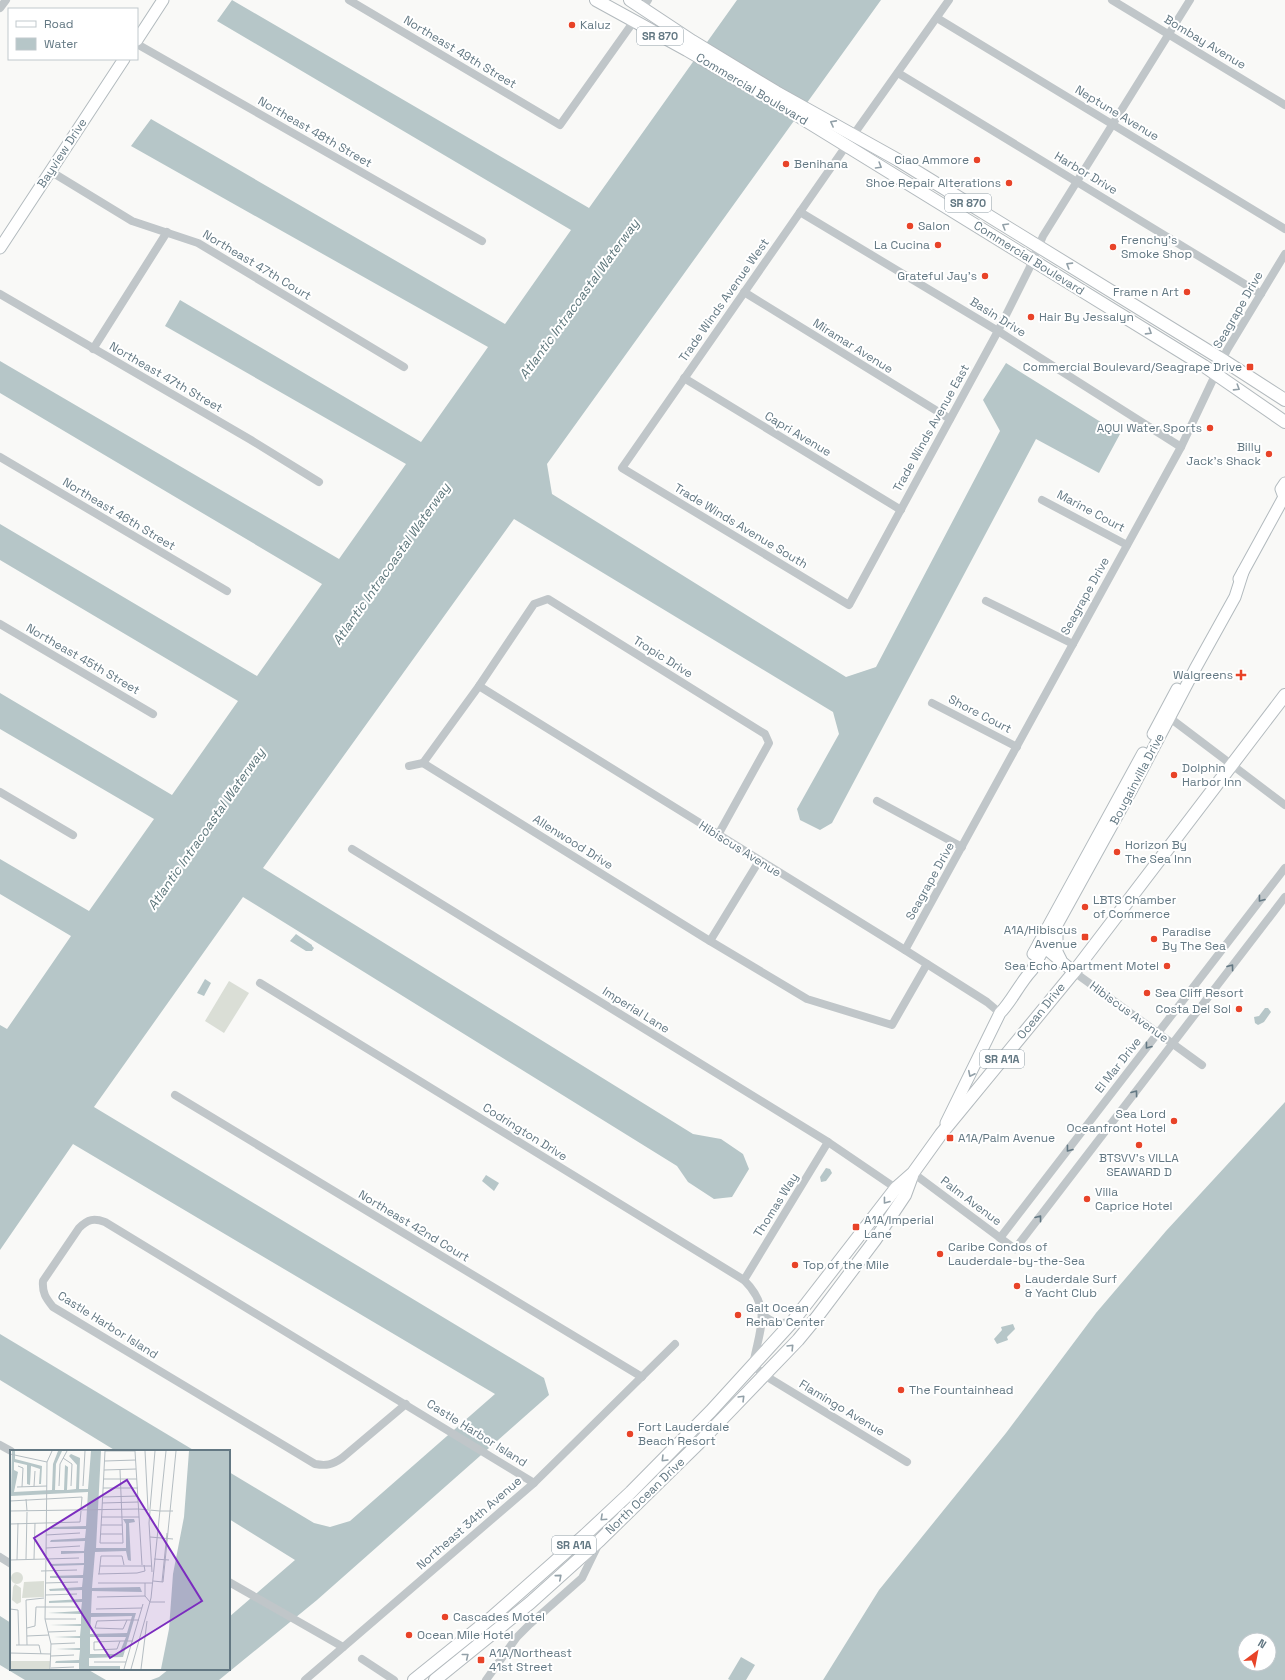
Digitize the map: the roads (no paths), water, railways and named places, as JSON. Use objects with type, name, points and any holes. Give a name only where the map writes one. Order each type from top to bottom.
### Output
[{"type":"main road","name":"SR 870","points":[[596,0],[634,21],[690,45]]},
{"type":"main road","name":"SR 870","points":[[630,0],[646,4],[690,45]]},
{"type":"main road","points":[[610,8],[637,11],[646,4]]},
{"type":"main road","name":"Commercial Boulevard","points":[[690,45],[809,117],[846,146],[1033,260],[1216,375],[1285,422]]},
{"type":"main road","name":"Commercial Boulevard","points":[[809,117],[854,134],[1039,246],[1285,400]]},
{"type":"main road","points":[[846,146],[854,143],[869,143]]},
{"type":"main road","name":"Ocean Drive","points":[[941,1134],[1074,972],[1285,695]]},
{"type":"main road","name":"North Ocean Drive","points":[[436,1680],[530,1603],[600,1540],[798,1340],[817,1318],[875,1240],[901,1192],[941,1134]]},
{"type":"main road","name":"North Ocean Drive","points":[[414,1680],[515,1598],[631,1492],[711,1411],[793,1321],[901,1192]]},
{"type":"street","points":[[0,8],[6,0]]},
{"type":"street","points":[[138,38],[163,0]]},
{"type":"street","name":"Northeast 49th Street","points":[[349,0],[560,125],[634,21]]},
{"type":"street","points":[[854,134],[950,0]]},
{"type":"street","name":"Bombay Avenue","points":[[1112,0],[1285,105]]},
{"type":"street","points":[[1076,181],[1190,0]]},
{"type":"street","name":"Neptune Avenue","points":[[937,18],[1285,229]]},
{"type":"street","name":"Northeast 48th Street","points":[[138,45],[482,241]]},
{"type":"street","name":"Bayview Drive","points":[[0,248],[123,60]]},
{"type":"street","name":"Harbor Drive","points":[[898,72],[1261,294]]},
{"type":"street","name":"Trade Winds Avenue West","points":[[622,468],[846,146]]},
{"type":"street","name":"Northeast 47th Court","points":[[50,171],[132,221],[198,243],[404,367]]},
{"type":"street","name":"Trade Winds Avenue East","points":[[849,605],[998,330],[1033,260],[1043,236],[1076,181]]},
{"type":"street","name":"Basin Drive","points":[[800,212],[998,330],[1181,447]]},
{"type":"street","points":[[93,349],[167,232]]},
{"type":"street","name":"Seagrape Drive","points":[[905,950],[1181,447],[1223,360],[1285,254]]},
{"type":"street","name":"Miramar Avenue","points":[[744,292],[950,419]]},
{"type":"street","name":"Northeast 47th Street","points":[[0,294],[251,440],[319,482]]},
{"type":"street","name":"Capri Avenue","points":[[684,378],[901,510]]},
{"type":"street","name":"Northeast 46th Street","points":[[0,457],[227,591]]},
{"type":"street","name":"Trade Winds Avenue South","points":[[622,468],[849,605]]},
{"type":"street","points":[[1284,497],[1282,489],[1285,483]]},
{"type":"street","name":"Bougainvilla Drive","points":[[1042,945],[1057,926],[1167,716],[1206,634],[1243,572],[1284,497]]},
{"type":"street","name":"Marine Court","points":[[1042,500],[1127,544]]},
{"type":"street","name":"Tropic Drive","points":[[479,686],[534,604],[548,599],[765,734],[770,743],[718,834]]},
{"type":"street","points":[[986,601],[1073,644]]},
{"type":"street","name":"Northeast 45th Street","points":[[0,624],[154,714]]},
{"type":"street","points":[[409,766],[423,763],[479,686]]},
{"type":"street","name":"Hibiscus Avenue","points":[[479,686],[759,861],[905,950],[987,1002],[1000,1013]]},
{"type":"street","name":"Shore Court","points":[[932,703],[1017,747]]},
{"type":"street","points":[[1167,716],[1285,805]]},
{"type":"street","name":"Bougainvilla Drive","points":[[941,1134],[1000,1013],[1007,1006],[1022,980],[1032,970],[1042,945],[1167,716]]},
{"type":"street","name":"Allenwood Drive","points":[[423,763],[710,941],[807,999],[892,1025],[927,964]]},
{"type":"street","points":[[0,792],[73,835]]},
{"type":"street","points":[[877,801],[962,847]]},
{"type":"street","name":"Imperial Lane","points":[[352,849],[828,1142],[901,1192]]},
{"type":"street","points":[[710,941],[759,861]]},
{"type":"street","name":"El Mar Drive","points":[[1000,1238],[1285,868]]},
{"type":"street","points":[[1173,1044],[1285,897]]},
{"type":"street","points":[[1057,926],[1058,952],[1060,960]]},
{"type":"street","name":"Hibiscus Avenue","points":[[1042,945],[1074,972],[1202,1065]]},
{"type":"street","name":"Codrington Drive","points":[[260,983],[744,1280],[754,1290],[763,1315],[753,1365]]},
{"type":"street","name":"Palm Avenue","points":[[913,1173],[1015,1249],[1173,1044]]},
{"type":"street","name":"Northeast 42nd Court","points":[[175,1095],[642,1377]]},
{"type":"street","name":"Thomas Way","points":[[744,1280],[828,1142]]},
{"type":"street","name":"Castle Harbor Island","points":[[406,1404],[333,1464],[325,1466],[315,1464],[57,1309],[45,1298],[42,1289],[43,1281],[82,1224],[86,1221],[96,1219],[105,1222],[406,1404],[449,1430],[534,1483]]},
{"type":"street","points":[[763,1315],[778,1324],[793,1321]]},
{"type":"street","points":[[642,1377],[675,1344]]},
{"type":"street","points":[[753,1365],[764,1375]]},
{"type":"street","name":"Flamingo Avenue","points":[[764,1375],[907,1462]]},
{"type":"street","name":"Northeast 34th Avenue","points":[[305,1680],[534,1483],[642,1377]]},
{"type":"street","points":[[0,1445],[10,1451]]},
{"type":"street","points":[[486,1680],[517,1637],[582,1578],[600,1540]]},
{"type":"street","points":[[0,1557],[10,1563]]},
{"type":"street","points":[[230,1583],[343,1647]]},
{"type":"street","points":[[362,1659],[394,1680]]},
{"type":"water","name":"Atlantic Intracoastal Waterway","points":[[232,0],[589,208],[737,0],[881,0],[547,464],[552,494],[846,677],[876,667],[1000,431],[983,400],[1006,363],[1120,434],[1099,473],[1036,439],[832,823],[820,830],[800,820],[797,809],[839,734],[833,712],[514,519],[263,868],[693,1134],[721,1139],[743,1154],[749,1169],[732,1197],[714,1199],[688,1182],[677,1166],[243,897],[94,1107],[544,1378],[549,1395],[317,1600],[219,1680],[151,1680],[159,1677],[168,1670],[230,1670],[230,1616],[295,1560],[230,1520],[230,1473],[314,1523],[330,1527],[350,1521],[495,1394],[73,1144],[0,1250],[0,1025],[7,1029],[71,936],[0,894],[0,859],[89,911],[154,819],[0,729],[0,693],[172,795],[238,701],[0,560],[0,524],[257,676],[322,584],[0,393],[0,361],[339,559],[406,464],[165,326],[180,300],[421,442],[488,347],[131,146],[151,119],[505,324],[571,230],[217,21]]},
{"type":"water","points":[[296,934],[312,945],[314,948],[312,951],[306,951],[290,941]]},
{"type":"water","points":[[205,979],[211,983],[204,996],[197,993]]},
{"type":"water","points":[[1265,1008],[1268,1008],[1271,1012],[1264,1022],[1258,1025],[1255,1023],[1254,1017],[1259,1016]]},
{"type":"water","points":[[1285,1102],[1285,1680],[823,1680],[879,1590],[1006,1433],[1096,1313],[1166,1231]]},
{"type":"water","points":[[826,1168],[830,1169],[832,1173],[826,1181],[821,1182],[820,1177]]},
{"type":"water","points":[[486,1175],[499,1183],[494,1191],[482,1181]]},
{"type":"water","points":[[1013,1324],[1015,1329],[1007,1337],[1008,1340],[997,1344],[994,1339],[1002,1330],[1001,1327]]},
{"type":"water","points":[[0,1334],[193,1450],[114,1450],[0,1380]]},
{"type":"water","points":[[0,1616],[10,1622],[10,1670],[89,1670],[106,1680],[25,1680],[0,1665]]},
{"type":"water","points":[[741,1657],[755,1665],[746,1680],[728,1679]]},
{"type":"place","name":"Kaluz","points":[[572,25]]},
{"type":"place","name":"Ciao Ammore","points":[[977,160]]},
{"type":"place","name":"Benihana","points":[[786,164]]},
{"type":"place","name":"Shoe Repair Alterations","points":[[1009,183]]},
{"type":"place","name":"Salon","points":[[910,226]]},
{"type":"place","name":"La Cucina","points":[[938,245]]},
{"type":"place","name":"Frenchy's Smoke Shop","points":[[1113,247]]},
{"type":"place","name":"Grateful Jay's","points":[[985,276]]},
{"type":"place","name":"Frame n Art","points":[[1187,292]]},
{"type":"place","name":"Hair By Jessalyn","points":[[1031,317]]},
{"type":"place","name":"Commercial Boulevard/Seagrape Drive","points":[[1250,367]]},
{"type":"place","name":"AQUI Water Sports","points":[[1210,428]]},
{"type":"place","name":"Billy Jack's Shack","points":[[1269,454]]},
{"type":"place","name":"Walgreens","points":[[1241,675]]},
{"type":"place","name":"Dolphin Harbor Inn","points":[[1174,775]]},
{"type":"place","name":"Horizon By The Sea Inn","points":[[1117,852]]},
{"type":"place","name":"LBTS Chamber of Commerce","points":[[1085,907]]},
{"type":"place","name":"A1A/Hibiscus Avenue","points":[[1085,937]]},
{"type":"place","name":"Paradise By The Sea","points":[[1154,939]]},
{"type":"place","name":"Sea Echo Apartment Motel","points":[[1167,966]]},
{"type":"place","name":"Sea Cliff Resort","points":[[1147,993]]},
{"type":"place","name":"Costa Del Sol","points":[[1239,1009]]},
{"type":"place","name":"Sea Lord Oceanfront Hotel","points":[[1174,1121]]},
{"type":"place","name":"A1A/Palm Avenue","points":[[950,1138]]},
{"type":"place","name":"BTSVV's VILLA SEAWARD D","points":[[1139,1145]]},
{"type":"place","name":"Villa Caprice Hotel","points":[[1087,1199]]},
{"type":"place","name":"A1A/Imperial Lane","points":[[856,1227]]},
{"type":"place","name":"Caribe Condos of Lauderdale-by-the-Sea","points":[[940,1254]]},
{"type":"place","name":"Top of the Mile","points":[[795,1265]]},
{"type":"place","name":"Lauderdale Surf & Yacht Club","points":[[1017,1286]]},
{"type":"place","name":"Galt Ocean Rehab Center","points":[[738,1315]]},
{"type":"place","name":"The Fountainhead","points":[[901,1390]]},
{"type":"place","name":"Fort Lauderdale Beach Resort","points":[[630,1434]]},
{"type":"place","name":"Cascades Motel","points":[[445,1617]]},
{"type":"place","name":"Ocean Mile Hotel","points":[[409,1635]]},
{"type":"place","name":"A1A/Northeast 41st Street","points":[[481,1660]]}]
